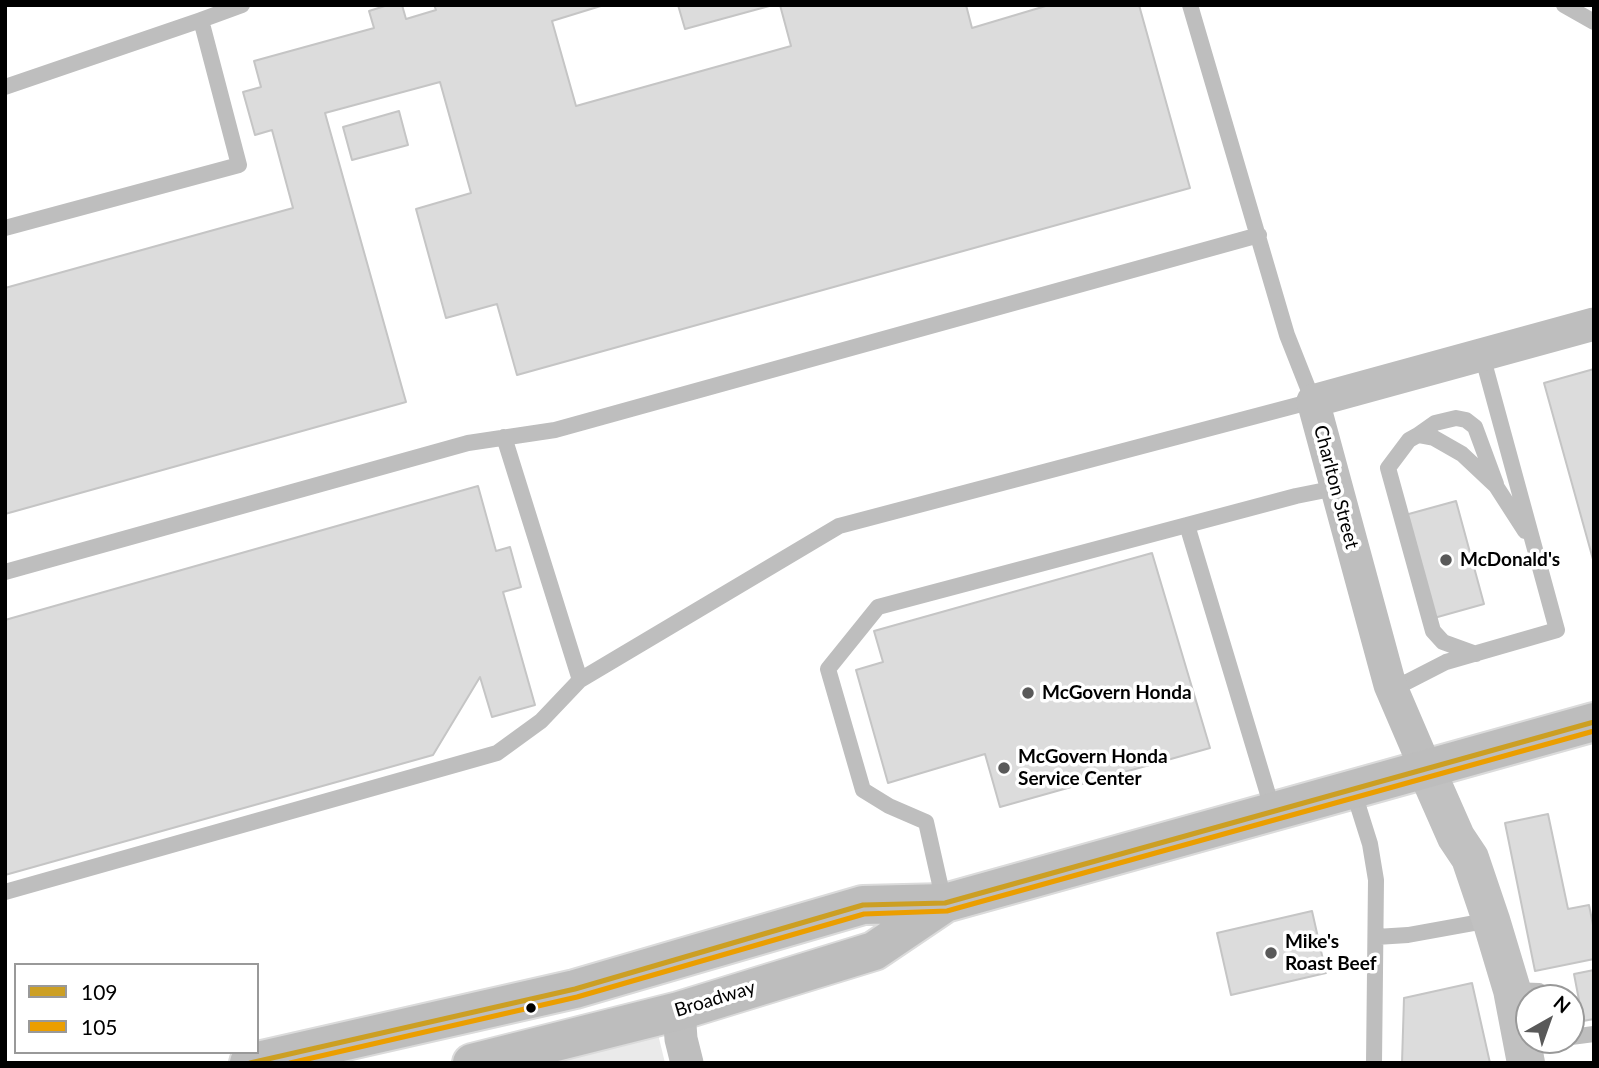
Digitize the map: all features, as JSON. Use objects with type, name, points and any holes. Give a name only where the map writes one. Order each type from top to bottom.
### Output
[{"type":"main road","name":"Broadway","points":[[250,1063],[575,989],[863,905],[945,903],[1594,722]]},
{"type":"main road","points":[[1426,769],[1456,837],[1470,858],[1512,990],[1526,1063]]},
{"type":"main road","name":"Broadway","points":[[472,1063],[679,1011],[874,951],[945,903]]},
{"type":"street","name":"Charlton Street","points":[[1426,769],[1390,685],[1313,401],[1594,324]]},
{"type":"street","points":[[679,1011],[681,1039],[687,1063]]},
{"type":"lane","points":[[5,88],[242,5]]},
{"type":"lane","points":[[5,892],[496,753],[541,721],[580,680],[839,526],[1313,401],[1287,335],[1190,5]]},
{"type":"lane","points":[[1564,5],[1594,22]]},
{"type":"lane","points":[[5,228],[239,165],[201,20]]},
{"type":"lane","points":[[5,572],[468,443],[555,430],[1259,235]]},
{"type":"lane","points":[[1390,685],[1406,682],[1446,662],[1557,630],[1482,355]]},
{"type":"lane","points":[[1476,654],[1443,642],[1433,631],[1388,468],[1409,440],[1435,423],[1456,418],[1466,419],[1475,427],[1496,486],[1534,545]]},
{"type":"lane","points":[[1418,435],[1434,438],[1462,454],[1496,486]]},
{"type":"lane","points":[[504,437],[580,680]]},
{"type":"lane","points":[[945,903],[926,822],[889,806],[863,790],[828,669],[878,607],[1296,496],[1336,488]]},
{"type":"lane","points":[[1186,525],[1273,811]]},
{"type":"lane","points":[[1353,790],[1374,862],[1376,880],[1374,1063]]},
{"type":"lane","points":[[1376,937],[1408,935],[1491,920]]},
{"type":"shaded area","points":[[658,1034],[665,1063],[550,1063]]},
{"type":"building","points":[[388,5],[402,5],[406,19],[436,10],[434,5],[604,5],[552,21],[576,106],[791,46],[780,5],[966,5],[972,28],[1049,5],[1139,5],[1190,188],[517,375],[497,304],[446,318],[416,209],[471,193],[440,82],[325,113],[406,402],[5,514],[5,288],[293,208],[272,130],[255,135],[243,92],[261,87],[254,61],[374,28],[369,11]]},
{"type":"building","points":[[678,5],[773,5],[685,29]]},
{"type":"building","points":[[399,111],[408,145],[352,160],[343,127]]},
{"type":"building","points":[[1594,369],[1594,563],[1544,383]]},
{"type":"building","points":[[478,486],[496,551],[510,547],[521,587],[503,592],[535,705],[492,717],[480,677],[433,755],[5,875],[5,620]]},
{"type":"building","points":[[1456,501],[1484,604],[1434,618],[1405,515]]},
{"type":"building","name":"McGovern Honda","points":[[1152,553],[1210,748],[1000,807],[985,754],[888,783],[856,670],[883,662],[874,631]]},
{"type":"building","points":[[1548,814],[1568,909],[1589,905],[1594,930],[1594,959],[1535,971],[1505,823]]},
{"type":"building","points":[[1312,911],[1326,973],[1231,995],[1217,933]]},
{"type":"building","points":[[1594,970],[1594,1019],[1585,1021],[1585,984],[1576,984],[1574,974]]},
{"type":"building","points":[[1472,983],[1490,1063],[1402,1063],[1404,998]]},
{"type":"transit line","name":"109","points":[[250,1063],[575,989],[863,905],[945,903],[1594,722]]},
{"type":"transit line","name":"105","points":[[290,1063],[577,997],[864,914],[947,911],[1594,731]]},
{"type":"place","name":"McDonald's","points":[[1446,560]]},
{"type":"place","name":"McGovern Honda","points":[[1028,693]]},
{"type":"place","name":"McGovern Honda Service Center","points":[[1004,768]]},
{"type":"place","name":"Mike's Roast Beef","points":[[1271,953]]}]
